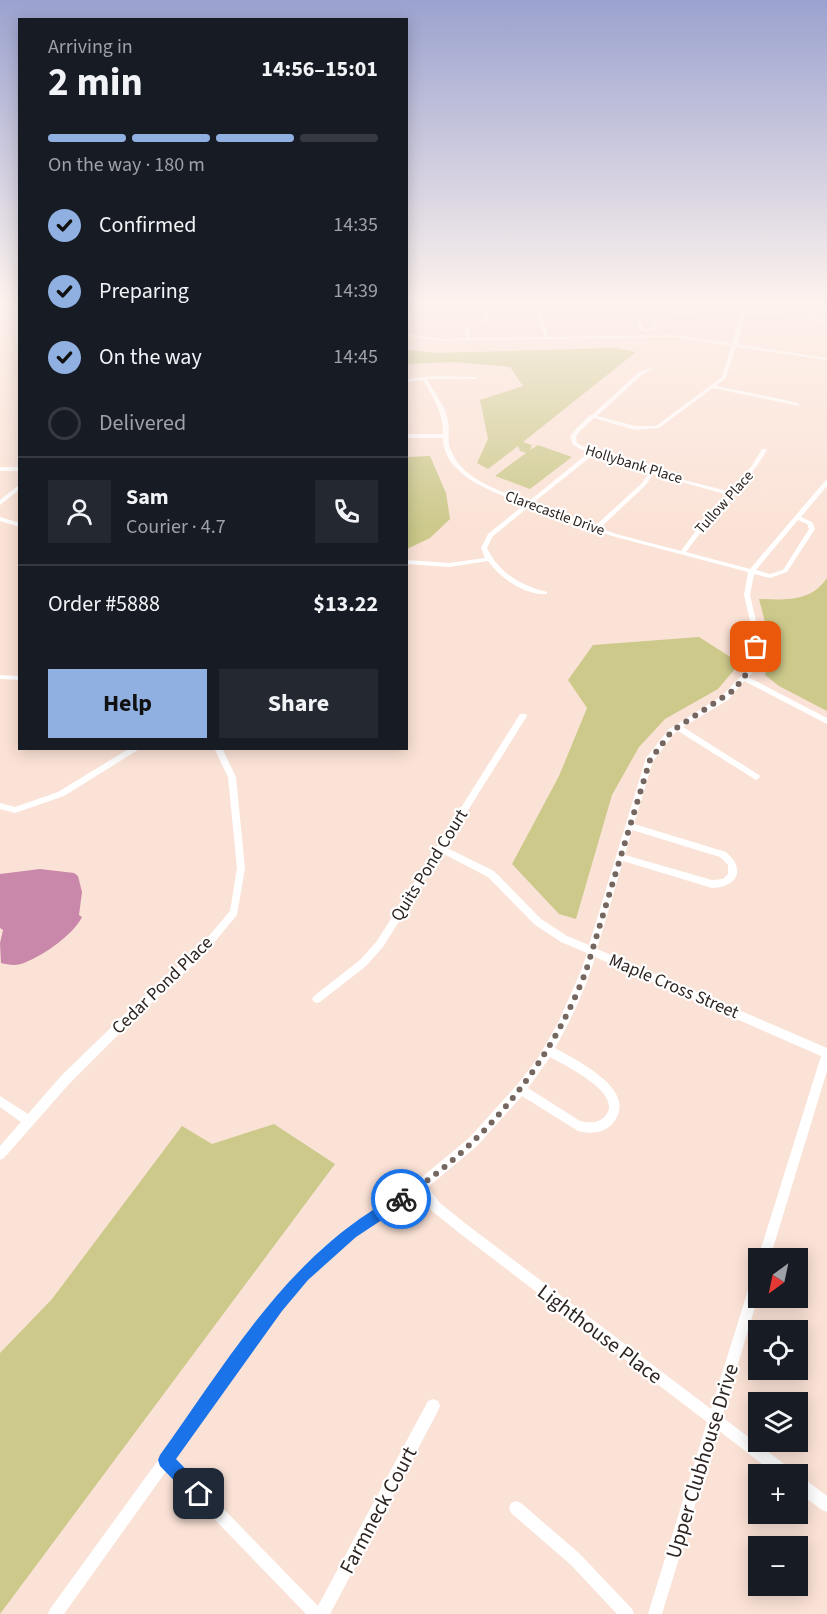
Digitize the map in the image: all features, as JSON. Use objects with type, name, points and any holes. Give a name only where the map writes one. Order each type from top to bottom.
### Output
[{"type":"street","points":[[408,381],[438,377]]},
{"type":"street","name":"Hollybank Place","points":[[636,377],[592,416],[573,437],[575,444],[592,453],[732,494]]},
{"type":"street","points":[[592,416],[635,428],[657,427],[715,387],[724,377]]},
{"type":"street","name":"Clarecastle Drive","points":[[424,378],[444,414],[446,446],[462,470],[486,487],[596,528],[751,572]]},
{"type":"street","points":[[715,387],[797,405]]},
{"type":"street","points":[[408,436],[446,436]]},
{"type":"street","name":"Tullow Place","points":[[682,553],[698,530],[749,477],[764,450]]},
{"type":"street","points":[[545,593],[534,591],[514,581],[488,559],[484,548],[490,536],[592,453]]},
{"type":"street","points":[[0,469],[18,469]]},
{"type":"street","points":[[596,528],[644,484],[652,472]]},
{"type":"street","points":[[55,1614],[277,1306],[303,1275],[351,1232],[420,1186],[473,1142],[521,1089],[548,1050],[576,998],[650,760],[663,740],[677,727],[725,698],[744,678],[753,661],[757,638],[747,595],[751,572],[827,482]]},
{"type":"street","points":[[0,503],[18,488]]},
{"type":"street","points":[[751,572],[770,576],[787,570],[812,529],[810,523],[797,517]]},
{"type":"street","points":[[0,519],[18,524]]},
{"type":"street","points":[[408,562],[449,565],[488,559]]},
{"type":"street","points":[[0,677],[18,678]]},
{"type":"street","points":[[744,678],[827,721]]},
{"type":"street","name":"Quits Pond Court","points":[[317,999],[363,963],[376,949],[523,716]]},
{"type":"street","points":[[677,727],[756,777]]},
{"type":"street","points":[[0,806],[15,810],[61,794],[134,750]]},
{"type":"street","name":"Cedar Pond Place","points":[[0,1154],[28,1120],[130,1016],[200,953],[234,912],[241,868],[232,777],[219,750]]},
{"type":"street","points":[[620,857],[712,884],[724,884],[733,877],[732,863],[723,854],[629,826]]},
{"type":"street","name":"Maple Cross Street","points":[[440,848],[491,874],[538,922],[564,939],[827,1054]]},
{"type":"street","points":[[521,1089],[585,1129],[601,1127],[611,1117],[613,1102],[606,1088],[548,1050]]},
{"type":"street","points":[[767,1248],[827,1054]]},
{"type":"street","points":[[0,1101],[28,1120]]},
{"type":"street","name":"Lighthouse Place","points":[[420,1186],[436,1207],[462,1228],[772,1464]]},
{"type":"street","name":"Upper Clubhouse Drive","points":[[655,1614],[749,1308]]},
{"type":"street","name":"Farmneck Court","points":[[322,1614],[434,1406]]},
{"type":"street","points":[[166,1460],[316,1614]]},
{"type":"street","points":[[808,1491],[827,1505]]},
{"type":"street","points":[[516,1508],[575,1559],[627,1614]]},
{"type":"shaded area","points":[[517,377],[604,377],[523,442],[532,445],[530,450],[538,445],[572,457],[530,489],[495,476],[526,453],[520,451],[518,446],[488,469],[477,463],[488,439],[480,400],[523,386]]},
{"type":"shaded area","points":[[430,456],[446,493],[450,519],[430,538],[408,549],[408,457]]},
{"type":"shaded area","points":[[827,578],[827,711],[779,686],[765,675],[772,649],[759,599],[797,598],[813,592]]},
{"type":"shaded area","points":[[699,637],[740,663],[718,689],[665,719],[639,747],[612,795],[576,919],[559,914],[512,864],[559,776],[587,708],[568,680],[593,645]]},
{"type":"shaded area","points":[[40,869],[74,873],[78,876],[82,892],[79,915],[82,917],[72,931],[40,955],[18,965],[1,963],[0,943],[3,930],[0,928],[0,874]]},
{"type":"shaded area","points":[[274,1124],[335,1164],[0,1614],[0,1353],[52,1299],[182,1126],[212,1144]]},
{"type":"way so far","points":[[401,1199],[444,1168],[499,1116],[548,1050],[576,998],[586,971],[650,760],[672,731],[687,719],[715,705],[734,690],[747,673],[756,647]]},
{"type":"route","points":[[199,1494],[166,1460],[277,1306],[303,1275],[351,1232],[401,1199]]}]
